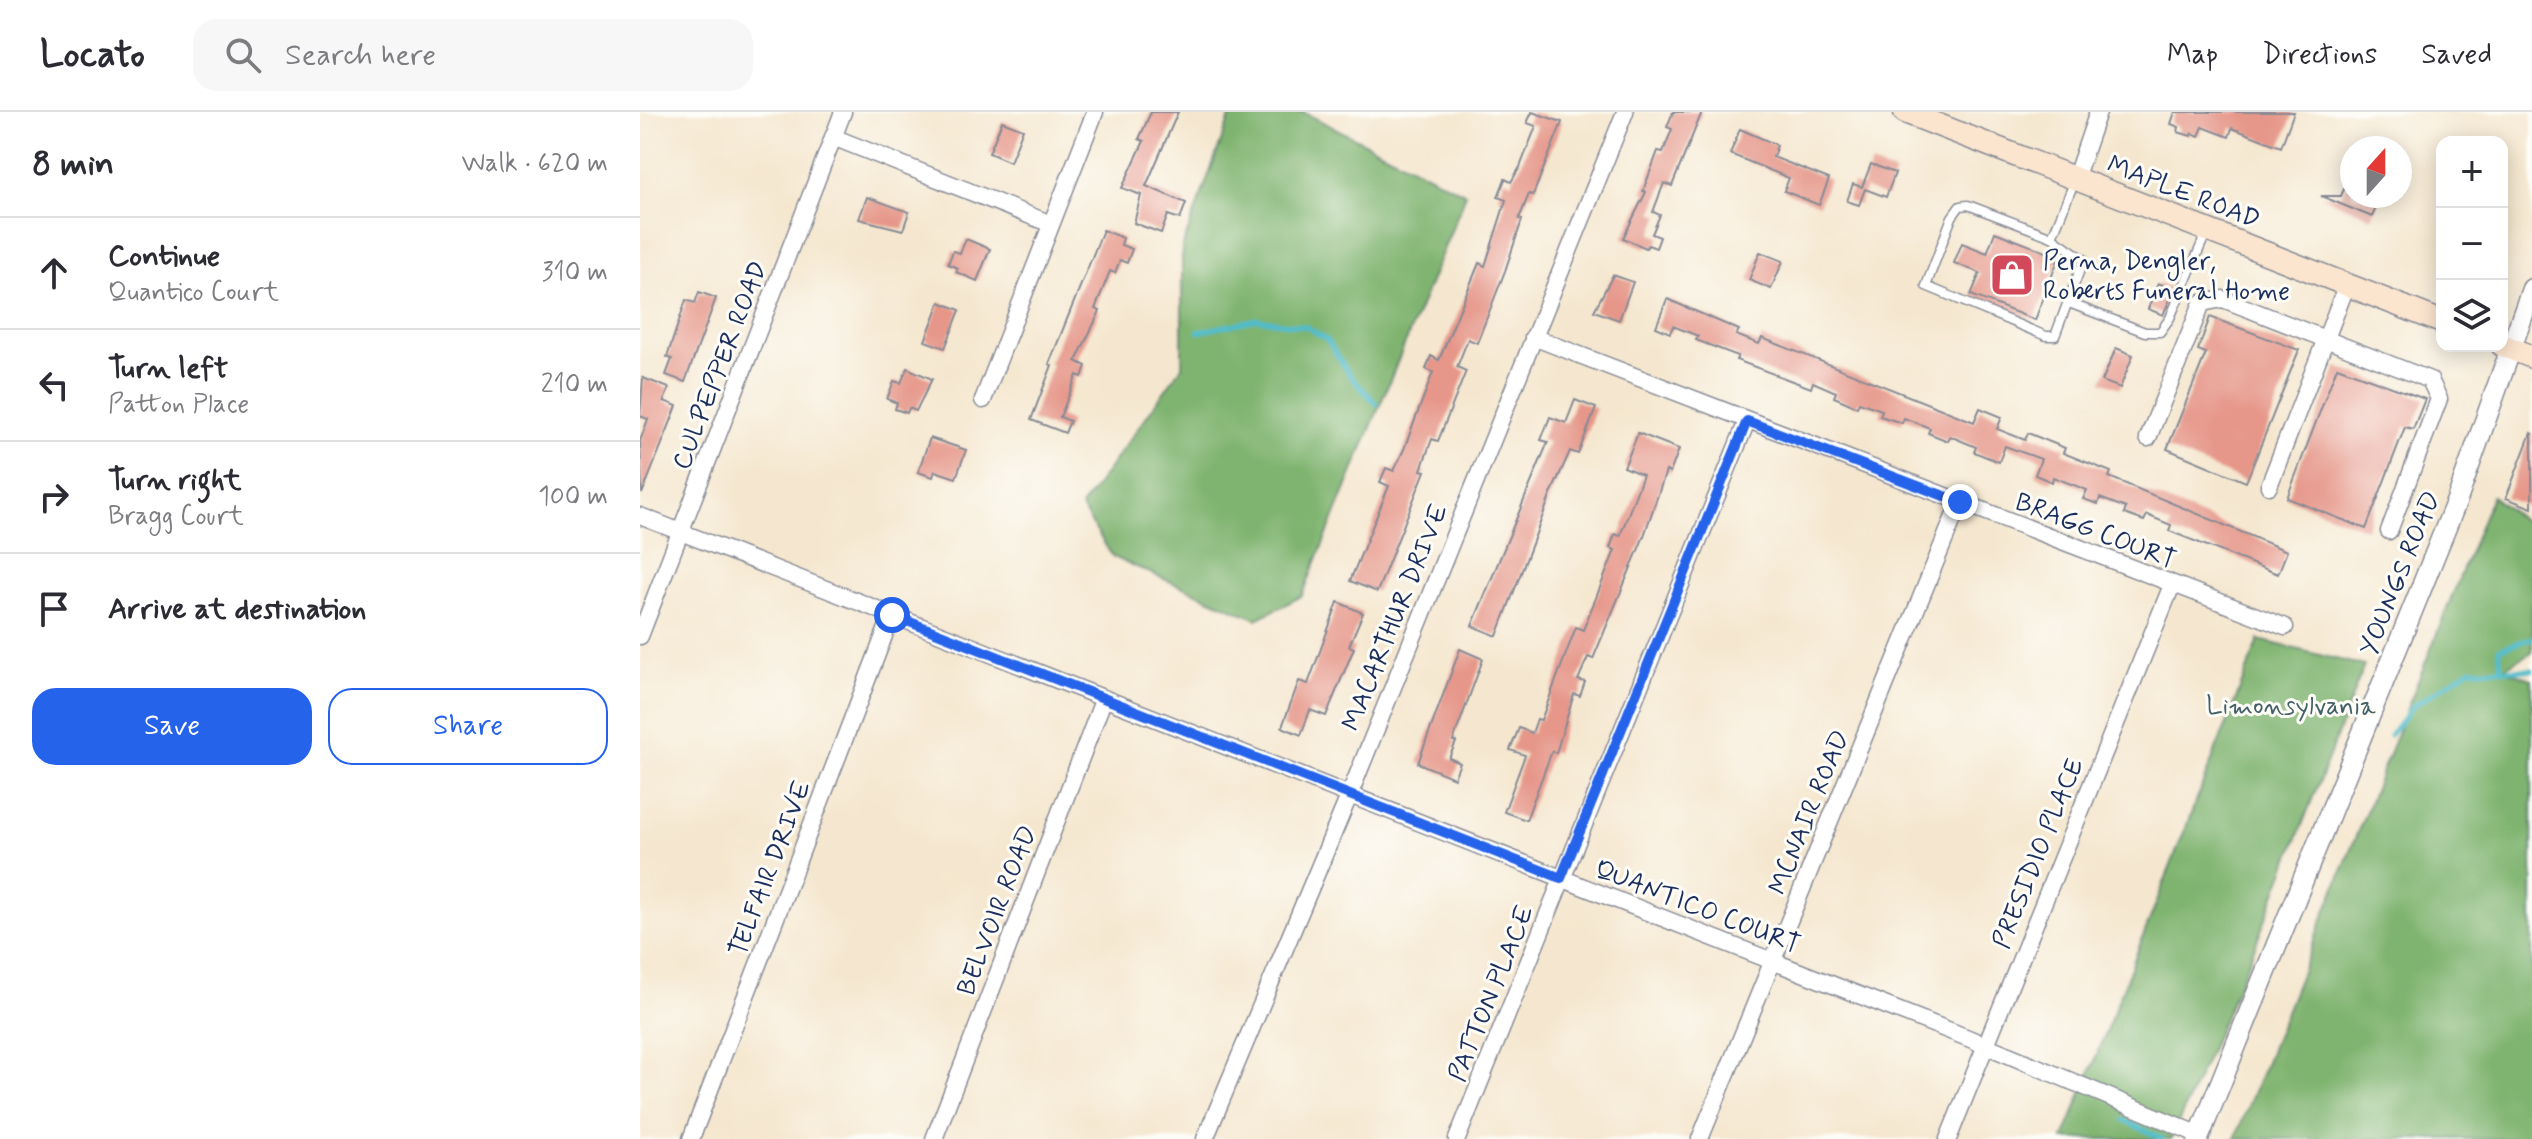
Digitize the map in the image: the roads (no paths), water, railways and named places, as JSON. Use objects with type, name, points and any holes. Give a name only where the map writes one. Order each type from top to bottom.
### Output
[{"type":"main road","name":"MAPLE ROAD","points":[[1905,112],[2436,320]]},
{"type":"street","name":"CULPEPPER ROAD","points":[[640,636],[843,112]]},
{"type":"street","points":[[983,400],[1095,112]]},
{"type":"street","name":"MACARTHUR DRIVE","points":[[1205,1139],[1349,796],[1625,112]]},
{"type":"street","points":[[2075,179],[2098,112]]},
{"type":"street","points":[[833,137],[1051,224]]},
{"type":"street","points":[[2269,486],[2347,284]]},
{"type":"street","name":"YOUNGS ROAD","points":[[2199,1137],[2457,500],[2515,350],[2532,289]]},
{"type":"street","points":[[2148,438],[2202,303],[2223,299],[2430,380],[2439,399],[2389,531]]},
{"type":"street","name":"BRAGG COURT","points":[[1533,337],[2285,627]]},
{"type":"street","name":"PATTON PLACE","points":[[1457,1139],[1747,421]]},
{"type":"street","name":"MCNAIR ROAD","points":[[1700,1139],[1960,502]]},
{"type":"street","name":"QUANTICO COURT","points":[[640,516],[1773,961],[2199,1137]]},
{"type":"street","name":"PRESIDIO PLACE","points":[[1948,1139],[2172,585]]},
{"type":"street","name":"TELFAIR DRIVE","points":[[691,1139],[892,615]]},
{"type":"street","name":"BELVOIR ROAD","points":[[934,1139],[1104,698]]},
{"type":"lane","points":[[2052,237],[2075,179]]},
{"type":"lane","points":[[1968,205],[2052,237],[2084,259],[2055,336],[2046,336],[1926,286],[1952,217],[1960,206],[1968,205]]},
{"type":"lane","points":[[2069,303],[2145,332],[2160,332],[2170,318],[2208,230]]},
{"type":"waterway","points":[[1198,332],[1257,319],[1307,327],[1327,340],[1351,377],[1377,404]]},
{"type":"waterway","points":[[2501,669],[2499,649],[2532,638]]},
{"type":"waterway","points":[[2390,735],[2413,706],[2470,669],[2532,670]]},
{"type":"waterway","points":[[2124,1120],[2162,1139]]},
{"type":"place","name":"Perna, Dengler, Roberts Funeral Home","points":[[2012,275]]},
{"type":"park label","name":"Limonsylvania","points":[[2291,705]]}]
